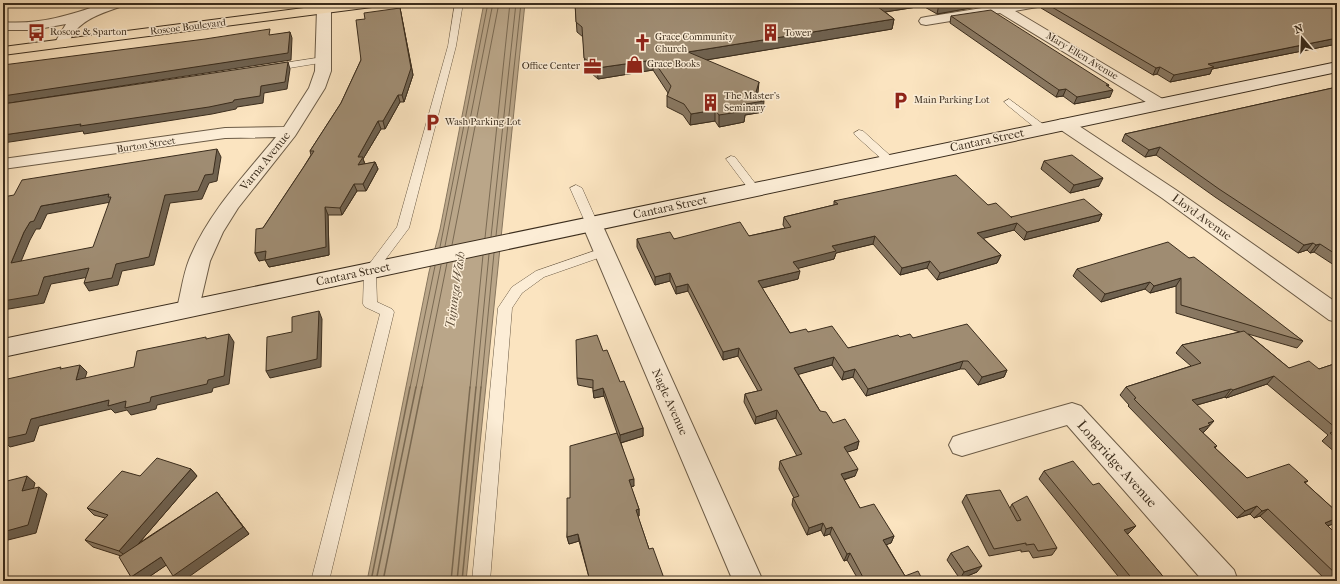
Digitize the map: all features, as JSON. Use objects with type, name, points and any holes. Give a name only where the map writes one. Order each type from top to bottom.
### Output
[{"type":"main road","name":"Roscoe Boulevard","points":[[3,51],[372,3]]},
{"type":"street","points":[[3,26],[12,28],[50,23],[82,16],[117,3]]},
{"type":"street","points":[[926,21],[1038,3]]},
{"type":"street","name":"Varna Avenue","points":[[188,308],[199,261],[213,232],[230,205],[289,132],[317,88],[323,71],[324,9]]},
{"type":"street","name":"Mary Ellen Avenue","points":[[1003,9],[1160,104]]},
{"type":"street","points":[[61,44],[66,32],[82,16]]},
{"type":"street","name":"Cantara Street","points":[[3,348],[1337,67]]},
{"type":"street","name":"Lloyd Avenue","points":[[1064,124],[1169,194],[1337,314]]},
{"type":"street","name":"Burton Street","points":[[3,164],[225,133],[289,132]]},
{"type":"street","name":"Nagle Avenue","points":[[592,224],[748,581]]},
{"type":"street","name":"Longridge Avenue","points":[[962,445],[1072,413],[1223,581]]},
{"type":"lane","points":[[320,581],[387,312],[370,304],[370,271],[403,228],[452,46],[459,3]]},
{"type":"lane","points":[[260,69],[323,60]]},
{"type":"lane","points":[[1009,102],[1043,129]]},
{"type":"lane","points":[[859,133],[890,161]]},
{"type":"lane","points":[[731,159],[754,189]]},
{"type":"lane","points":[[576,188],[592,224]]},
{"type":"lane","points":[[481,581],[505,308],[517,290],[540,274],[604,252]]},
{"type":"water","name":"Tujunga Wash","points":[[484,3],[525,3],[466,581],[367,581],[429,272],[440,229]]},
{"type":"building","points":[[575,3],[878,3],[874,4],[894,19],[688,52],[759,82],[756,92],[764,101],[740,105],[745,111],[719,115],[715,110],[691,114],[684,104],[667,96],[671,86],[653,60],[597,68],[584,58],[582,27],[576,22]]},
{"type":"building","points":[[1045,3],[1337,3],[1337,38],[1208,64],[1214,67],[1174,75],[1160,67],[1156,68]]},
{"type":"building","points":[[400,8],[411,68],[402,95],[398,95],[383,121],[378,121],[358,157],[363,157],[358,165],[375,162],[363,184],[354,184],[340,208],[325,207],[326,247],[265,260],[266,251],[255,253],[256,229],[263,228],[314,151],[310,151],[341,103],[361,60],[356,20],[365,19],[364,13]]},
{"type":"building","points":[[991,10],[1109,85],[1106,85],[1113,90],[1077,97],[1066,89],[1059,90],[951,16]]},
{"type":"building","points":[[270,29],[269,35],[290,32],[288,53],[3,96],[3,65],[205,39]]},
{"type":"building","points":[[288,62],[285,82],[261,86],[260,96],[234,100],[233,102],[209,107],[80,126],[81,124],[3,135],[3,104]]},
{"type":"building","points":[[1337,87],[1337,255],[1320,244],[1316,245],[1313,243],[1304,245],[1219,189],[1160,147],[1149,150],[1125,134]]},
{"type":"building","points":[[217,149],[213,174],[205,175],[198,191],[165,195],[149,257],[116,264],[112,278],[84,283],[89,268],[44,277],[38,295],[3,301],[3,197],[14,195],[22,180]],"holes":[[[109,194],[108,197],[111,197],[93,247],[11,263],[24,232],[30,222],[34,221],[41,206]]]},
{"type":"building","points":[[1072,155],[1103,178],[1074,185],[1044,161]]},
{"type":"building","points":[[956,175],[988,205],[996,203],[1012,218],[1011,217],[1084,199],[1102,214],[1027,232],[1017,223],[977,233],[1001,255],[940,273],[930,261],[902,268],[875,236],[832,246],[836,251],[793,262],[800,271],[758,281],[790,333],[806,329],[808,332],[832,326],[848,348],[898,335],[900,337],[910,334],[913,338],[967,324],[1007,370],[982,377],[968,361],[963,361],[868,389],[855,369],[844,372],[834,357],[794,368],[820,411],[826,412],[833,423],[845,419],[859,441],[844,447],[858,469],[841,474],[860,508],[874,504],[894,536],[883,540],[905,576],[918,571],[923,581],[865,581],[850,553],[847,554],[832,527],[826,529],[823,523],[809,528],[793,498],[799,496],[780,461],[802,454],[777,410],[756,417],[745,394],[762,390],[739,348],[723,352],[688,284],[676,287],[670,273],[655,277],[637,239],[670,232],[674,239],[740,222],[749,236],[791,227],[784,217],[838,204],[834,201]]},
{"type":"building","points":[[1168,242],[1189,258],[1194,257],[1303,341],[1181,305],[1181,278],[1154,286],[1150,282],[1105,294],[1077,269]]},
{"type":"building","points":[[319,311],[317,359],[266,371],[267,337],[292,332],[292,317]]},
{"type":"building","points":[[1244,331],[1289,368],[1309,361],[1319,369],[1337,363],[1337,429],[1274,376],[1233,390],[1231,389],[1192,400],[1214,421],[1208,423],[1210,425],[1199,429],[1217,446],[1214,447],[1247,478],[1289,464],[1308,481],[1304,482],[1337,512],[1337,518],[1325,523],[1337,535],[1337,575],[1268,509],[1262,511],[1257,506],[1245,511],[1134,399],[1136,398],[1126,387],[1201,363],[1182,345]]},
{"type":"building","points":[[229,334],[224,376],[208,380],[207,384],[151,397],[150,402],[125,408],[126,401],[108,406],[109,400],[31,419],[26,434],[3,439],[3,380],[61,367],[60,369],[80,365],[76,380],[134,367],[137,351],[206,337],[206,339]]},
{"type":"building","points":[[597,335],[603,351],[607,350],[620,382],[624,381],[643,428],[620,435],[603,388],[593,391],[593,380],[577,378],[576,340]]},
{"type":"building","points":[[1337,430],[1337,439],[1330,433]]},
{"type":"building","points":[[617,433],[634,479],[629,480],[639,509],[636,510],[649,549],[653,548],[665,581],[590,581],[578,534],[567,537],[567,498],[570,498],[570,446]]},
{"type":"building","points":[[157,458],[191,469],[119,551],[85,540],[108,515],[87,508],[122,471],[140,476]]},
{"type":"building","points":[[1073,461],[1093,485],[1099,483],[1136,526],[1124,530],[1167,581],[1134,581],[1044,471]]},
{"type":"building","points":[[27,476],[22,491],[39,487],[28,525],[3,532],[3,482]]},
{"type":"building","points":[[1000,490],[1017,521],[1021,520],[1012,504],[1027,496],[1057,548],[1038,551],[1034,544],[1026,545],[1026,543],[994,549],[966,495]]},
{"type":"building","points":[[217,492],[243,527],[173,576],[161,557],[131,577],[119,557]]},
{"type":"building","points":[[968,546],[982,566],[964,572],[951,553]]},
{"type":"place","name":"Roscoe & Sparton","points":[[37,32]]},
{"type":"place","name":"Tower","points":[[771,33]]},
{"type":"place","name":"Grace Community Church","points":[[642,43]]},
{"type":"place","name":"Grace Books","points":[[634,64]]},
{"type":"place","name":"Office Center","points":[[593,66]]},
{"type":"place","name":"Main Parking Lot","points":[[901,100]]},
{"type":"place","name":"The Master's Seminary","points":[[711,102]]},
{"type":"place","name":"Wash Parking Lot","points":[[432,122]]}]
